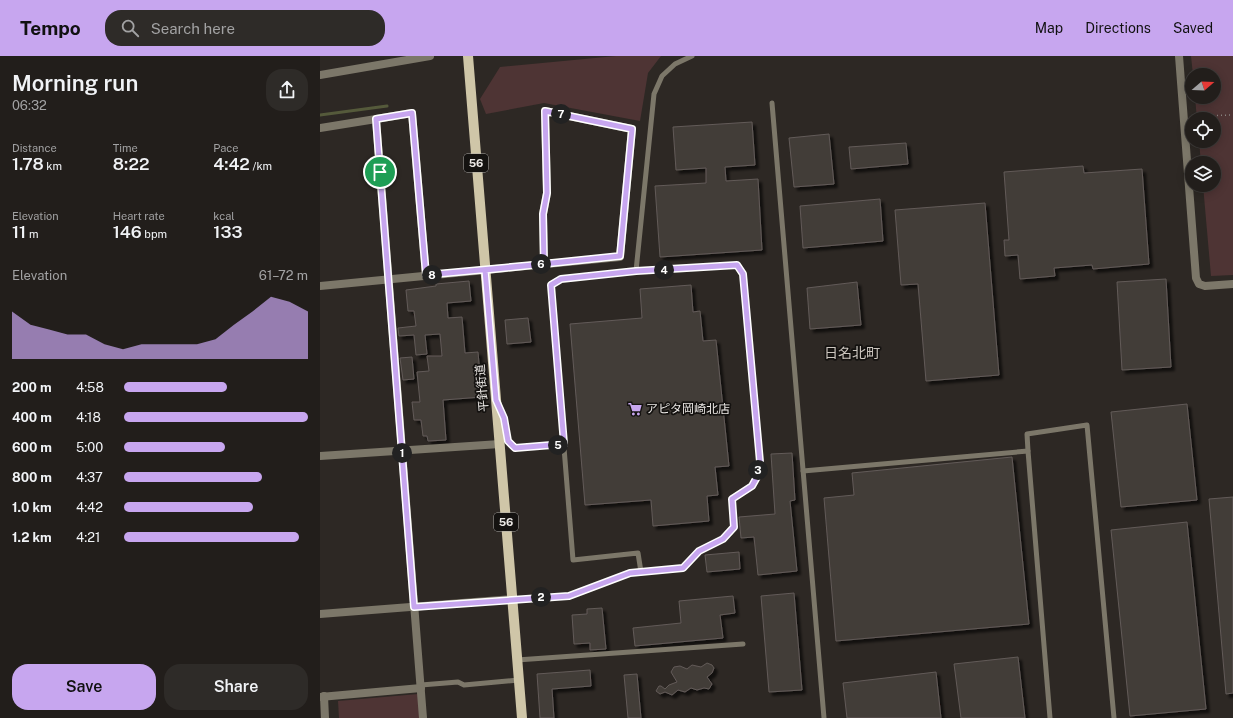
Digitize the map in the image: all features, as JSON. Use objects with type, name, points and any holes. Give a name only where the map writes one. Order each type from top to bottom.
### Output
[{"type":"main road","name":"平針街道","points":[[468,56],[522,718]]},
{"type":"street","points":[[321,74],[430,56]]},
{"type":"street","points":[[1179,56],[1196,278],[1199,284],[1205,286],[1233,284]]},
{"type":"street","points":[[320,286],[485,270],[544,264],[620,256],[632,129],[545,111],[547,193],[543,214],[544,264]]},
{"type":"street","points":[[320,128],[412,113],[426,275]]},
{"type":"street","points":[[376,119],[423,718]]},
{"type":"street","points":[[320,456],[500,444]]},
{"type":"street","points":[[320,614],[512,599]]},
{"type":"street","points":[[325,718],[322,697],[421,687]]},
{"type":"lane","points":[[636,271],[654,94],[662,76],[675,64],[692,56]]},
{"type":"lane","points":[[772,103],[824,718]]},
{"type":"lane","points":[[512,599],[569,596],[630,573],[641,572],[683,568],[699,551],[723,539],[734,527],[732,499],[752,486],[757,477],[760,462],[743,274],[737,265],[636,271],[561,279],[551,285],[573,560],[638,553],[641,572]]},
{"type":"lane","points":[[496,400],[504,418],[508,441],[515,448],[564,444]]},
{"type":"lane","points":[[1050,718],[1027,434],[1087,425],[1114,718]]},
{"type":"lane","points":[[803,471],[1028,451]]},
{"type":"lane","points":[[517,660],[743,644]]},
{"type":"lane","points":[[421,687],[458,682],[464,685],[519,680]]},
{"type":"path","points":[[1221,115],[1233,115]]},
{"type":"shaded area","points":[[616,56],[661,56],[648,73],[640,121],[544,103],[486,114],[480,99],[500,67]]},
{"type":"shaded area","points":[[1191,56],[1233,56],[1233,275],[1211,276],[1204,192],[1221,192],[1221,156],[1200,156],[1200,148],[1221,148],[1221,112],[1196,112],[1196,104],[1221,104],[1221,68],[1192,68]]},
{"type":"shaded area","points":[[418,694],[420,718],[339,718],[338,701]]},
{"type":"building","points":[[752,122],[755,165],[725,167],[726,181],[758,179],[762,250],[660,257],[655,186],[706,183],[706,168],[676,170],[673,127]]},
{"type":"building","points":[[829,134],[834,184],[794,187],[789,138]]},
{"type":"building","points":[[906,143],[908,164],[851,169],[849,147]]},
{"type":"building","points":[[1083,166],[1084,173],[1142,169],[1149,264],[1093,269],[1092,265],[1054,268],[1055,276],[1020,279],[1018,255],[1005,256],[1004,240],[1009,240],[1004,172]]},
{"type":"building","points":[[880,199],[883,241],[803,248],[800,206]]},
{"type":"building","points":[[985,203],[999,375],[926,381],[918,284],[901,285],[895,210]]},
{"type":"building","points":[[1166,279],[1171,367],[1122,370],[1117,282]]},
{"type":"building","points":[[469,281],[471,301],[447,303],[448,318],[462,317],[465,353],[478,352],[482,397],[443,400],[446,440],[428,441],[427,436],[423,436],[421,420],[414,420],[412,402],[420,402],[417,372],[429,371],[427,356],[442,356],[440,334],[425,335],[427,354],[416,355],[414,335],[399,336],[398,328],[416,326],[414,311],[408,311],[406,290],[436,286],[436,284]]},
{"type":"building","points":[[857,282],[861,325],[810,329],[807,288]]},
{"type":"building","points":[[691,285],[693,312],[700,311],[703,341],[716,340],[729,466],[715,467],[718,495],[707,496],[709,521],[653,526],[651,500],[585,505],[570,324],[642,318],[640,289]]},
{"type":"building","points":[[528,318],[531,342],[507,344],[505,320]]},
{"type":"building","points":[[412,357],[414,379],[403,380],[400,358]]},
{"type":"building","points":[[1187,404],[1197,500],[1121,507],[1111,412]]},
{"type":"building","points":[[792,453],[795,500],[790,501],[797,571],[758,575],[754,537],[741,538],[739,517],[775,514],[771,454]]},
{"type":"building","points":[[1012,457],[1029,624],[836,641],[824,498],[854,495],[852,473]]},
{"type":"building","points":[[1233,497],[1233,693],[1226,694],[1209,499]]},
{"type":"building","points":[[1187,522],[1206,709],[1130,716],[1111,530]]},
{"type":"building","points":[[739,552],[740,569],[707,572],[705,555]]},
{"type":"building","points":[[794,593],[802,690],[769,692],[761,596]]},
{"type":"building","points":[[733,596],[735,613],[720,615],[723,638],[635,646],[633,628],[681,623],[679,601]]},
{"type":"building","points":[[602,608],[606,649],[590,650],[590,643],[574,644],[572,615],[587,614],[587,609]]},
{"type":"building","points":[[1018,657],[1025,718],[961,718],[954,664]]},
{"type":"building","points":[[707,663],[712,665],[714,668],[712,673],[707,677],[712,684],[709,689],[704,688],[697,690],[691,688],[685,692],[678,690],[672,695],[665,692],[660,694],[656,691],[659,686],[665,689],[669,685],[677,682],[671,672],[674,667],[680,666],[687,669],[692,665],[701,667]]},
{"type":"building","points":[[590,670],[591,686],[552,689],[554,718],[540,718],[537,674]]},
{"type":"building","points":[[936,672],[941,718],[847,718],[843,683]]},
{"type":"building","points":[[637,674],[641,718],[628,718],[624,675]]},
{"type":"waterway","points":[[320,115],[387,106]]},
{"type":"place","name":"アピタ岡崎北店","points":[[635,409]]},
{"type":"district","name":"日名北町","points":[[852,353]]},
{"type":"route","points":[[380,172],[376,119],[412,113],[426,275],[544,264],[543,214],[547,193],[545,111],[632,129],[620,256],[544,264],[485,270],[496,400],[504,418],[508,441],[515,448],[564,444],[551,285],[561,279],[636,271],[737,265],[743,274],[760,462],[757,477],[752,486],[732,499],[734,527],[723,539],[699,551],[683,568],[630,573],[569,596],[495,600],[414,607],[380,172]]}]
